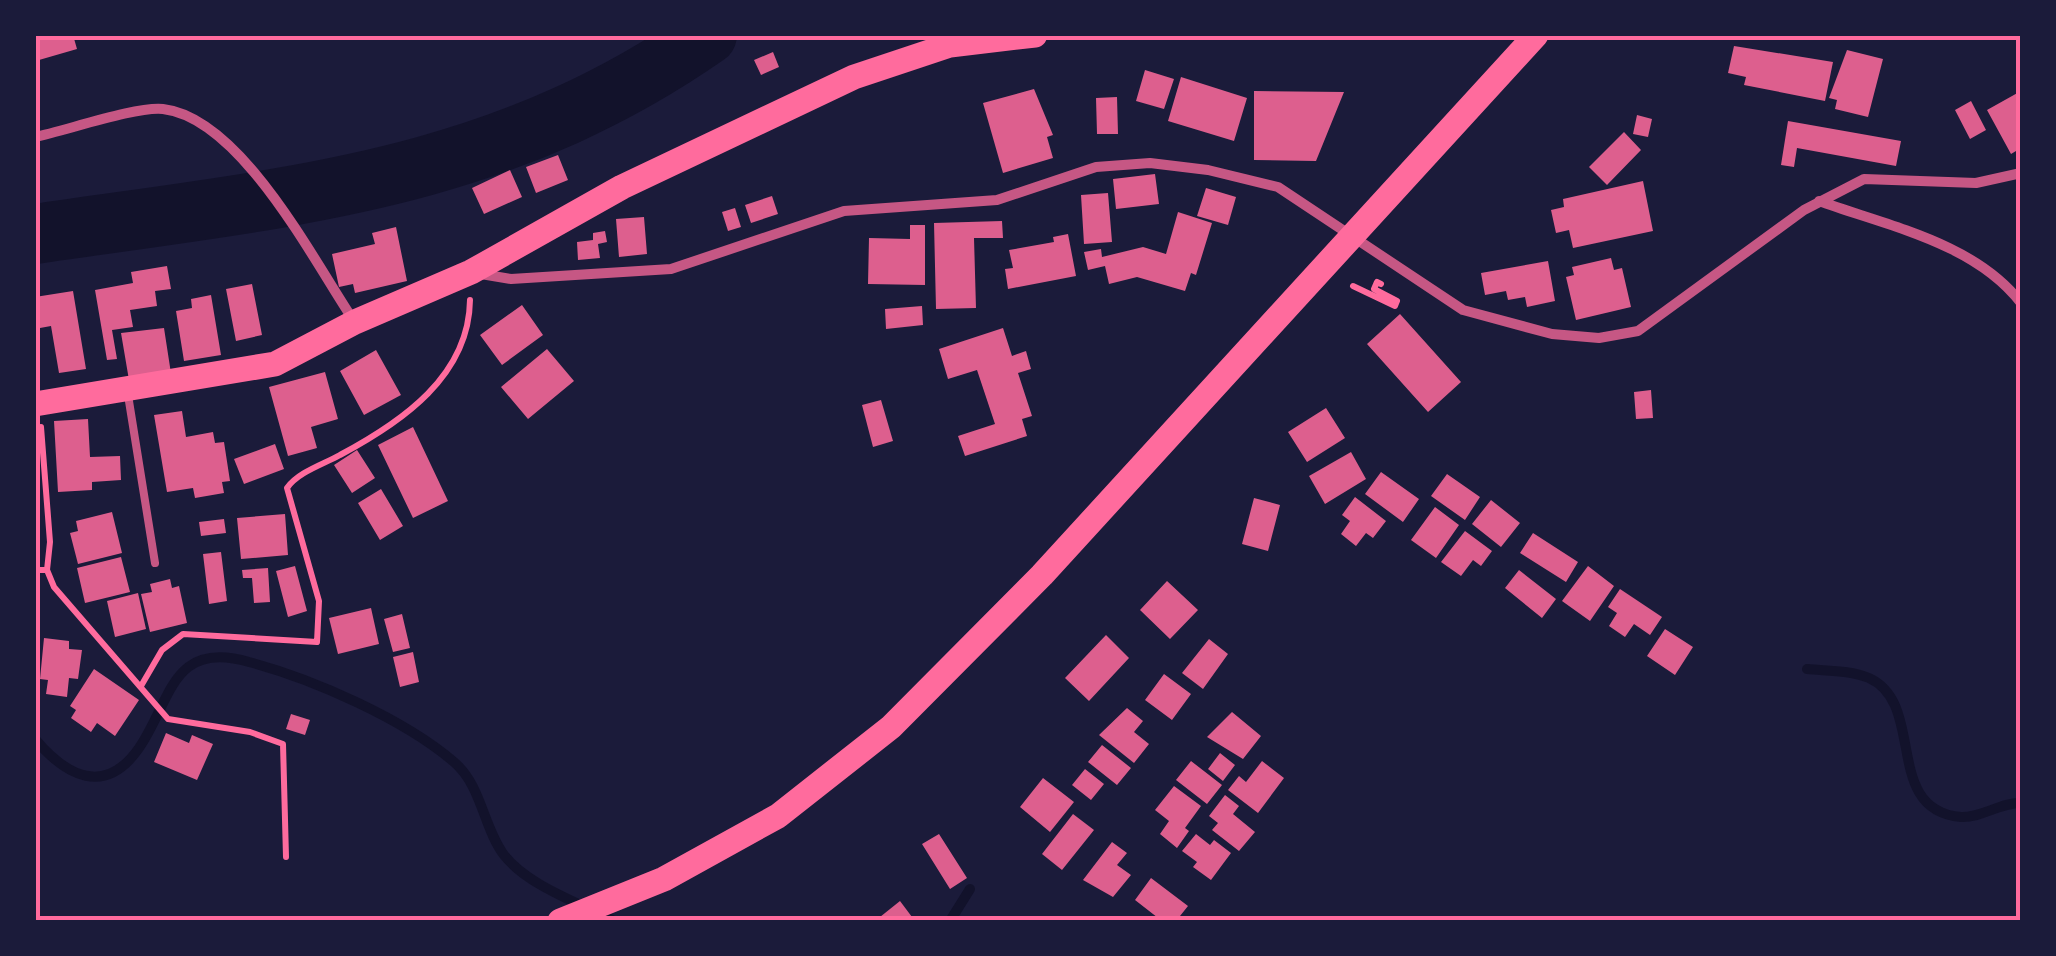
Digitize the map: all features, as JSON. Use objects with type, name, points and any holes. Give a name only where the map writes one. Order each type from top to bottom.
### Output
[{"type":"highway","points":[[37,403],[275,364],[354,322],[470,272],[622,187],[854,77],[950,45],[1035,35]]},
{"type":"highway","points":[[560,921],[664,879],[778,816],[891,727],[1042,575],[1536,35]]},
{"type":"street","points":[[35,137],[159,108],[210,127],[240,155],[354,322]]},
{"type":"street","points":[[470,272],[511,279],[672,269],[844,211],[997,200],[1096,167],[1150,163],[1208,170],[1278,187],[1463,310],[1552,334],[1599,338],[1638,330],[1819,200],[1864,179],[1976,183],[2021,173]]},
{"type":"street","points":[[1819,200],[1962,254],[2003,279],[2021,303]]},
{"type":"lane","points":[[128,390],[155,563]]},
{"type":"path","points":[[141,686],[162,650],[183,634],[317,642],[319,601],[287,488],[398,419],[444,377],[464,344],[470,320],[470,272]]},
{"type":"path","points":[[1353,286],[1395,306],[1397,301]]},
{"type":"path","points":[[37,403],[50,542],[46,570],[65,601],[168,719],[250,732],[283,744],[286,856]]},
{"type":"path","points":[[36,570],[46,570]]},
{"type":"building","points":[[35,35],[73,35],[77,49],[39,60]]},
{"type":"building","points":[[1734,46],[1833,62],[1825,101],[1744,85],[1746,77],[1728,73]]},
{"type":"building","points":[[1847,50],[1883,59],[1868,117],[1835,109],[1837,100],[1829,98]]},
{"type":"building","points":[[773,52],[779,67],[761,75],[754,60]]},
{"type":"building","points":[[1145,70],[1174,79],[1164,109],[1136,101]]},
{"type":"building","points":[[1181,77],[1247,98],[1234,141],[1168,121]]},
{"type":"building","points":[[1034,89],[1053,135],[1047,137],[1053,158],[1003,173],[983,103]]},
{"type":"building","points":[[1254,91],[1344,92],[1316,161],[1254,160]]},
{"type":"building","points":[[2021,91],[2021,148],[2011,154],[1987,110]]},
{"type":"building","points":[[1117,97],[1118,134],[1097,134],[1096,98]]},
{"type":"building","points":[[1971,101],[1986,130],[1970,139],[1955,110]]},
{"type":"building","points":[[1637,115],[1652,119],[1648,137],[1633,134]]},
{"type":"building","points":[[1788,121],[1901,141],[1896,166],[1797,148],[1794,167],[1781,165]]},
{"type":"building","points":[[1624,132],[1641,150],[1607,185],[1589,167]]},
{"type":"building","points":[[558,155],[568,180],[536,193],[526,167]]},
{"type":"building","points":[[510,170],[522,197],[484,214],[472,188]]},
{"type":"building","points":[[1155,174],[1159,204],[1116,209],[1113,179]]},
{"type":"building","points":[[1643,181],[1653,231],[1573,248],[1569,230],[1556,233],[1551,210],[1564,207],[1563,199]]},
{"type":"building","points":[[1206,188],[1236,197],[1228,225],[1197,216]]},
{"type":"building","points":[[1108,193],[1112,242],[1084,244],[1081,195]]},
{"type":"building","points":[[772,196],[778,214],[751,223],[745,205]]},
{"type":"building","points":[[735,208],[741,227],[728,231],[722,212]]},
{"type":"building","points":[[1178,212],[1212,223],[1196,275],[1191,273],[1185,291],[1137,277],[1109,284],[1105,266],[1088,270],[1084,252],[1101,249],[1102,257],[1143,247],[1166,254]]},
{"type":"building","points":[[644,217],[647,254],[619,257],[616,219]]},
{"type":"building","points":[[1002,221],[1003,238],[974,238],[976,308],[936,309],[934,223]]},
{"type":"building","points":[[910,225],[925,225],[925,285],[868,284],[869,238],[910,239]]},
{"type":"building","points":[[396,227],[407,281],[355,293],[353,284],[339,287],[332,254],[375,244],[372,233]]},
{"type":"building","points":[[605,231],[607,242],[598,244],[600,258],[578,260],[577,242],[593,240],[593,233]]},
{"type":"building","points":[[1068,234],[1076,276],[1008,289],[1005,269],[1013,268],[1009,250],[1054,242],[1053,237]]},
{"type":"building","points":[[1611,258],[1614,270],[1622,268],[1631,307],[1576,320],[1566,277],[1574,275],[1572,267]]},
{"type":"building","points":[[1548,261],[1555,301],[1527,307],[1525,297],[1508,300],[1506,291],[1485,295],[1481,273]]},
{"type":"building","points":[[167,266],[171,289],[155,291],[157,306],[130,310],[133,327],[112,330],[117,359],[107,360],[95,290],[133,283],[131,272]]},
{"type":"building","points":[[252,284],[262,335],[236,341],[226,289]]},
{"type":"building","points":[[73,291],[86,369],[59,373],[51,326],[40,328],[35,297]]},
{"type":"building","points":[[211,295],[221,355],[184,361],[176,311],[192,308],[191,299]]},
{"type":"building","points":[[522,305],[543,335],[502,365],[480,335]]},
{"type":"building","points":[[922,306],[923,325],[886,329],[885,309]]},
{"type":"building","points":[[1400,314],[1461,382],[1428,412],[1367,344]]},
{"type":"building","points":[[164,328],[172,380],[130,386],[121,333]]},
{"type":"building","points":[[1003,328],[1012,356],[1026,351],[1031,369],[1018,373],[1032,416],[1022,419],[1027,436],[965,456],[958,436],[995,424],[977,370],[948,379],[939,349]]},
{"type":"building","points":[[547,349],[574,381],[528,419],[501,387]]},
{"type":"building","points":[[376,350],[401,395],[364,415],[340,371]]},
{"type":"building","points":[[325,372],[338,419],[311,427],[317,448],[288,456],[269,387]]},
{"type":"building","points":[[1651,390],[1653,418],[1636,419],[1634,392]]},
{"type":"building","points":[[881,400],[893,441],[873,447],[862,405]]},
{"type":"building","points":[[1326,408],[1345,438],[1307,462],[1288,432]]},
{"type":"building","points":[[182,411],[186,437],[213,432],[215,443],[224,442],[230,481],[222,482],[224,493],[195,498],[193,488],[167,492],[154,415]]},
{"type":"building","points":[[88,419],[90,457],[120,456],[121,480],[92,482],[92,490],[58,492],[54,421]]},
{"type":"building","points":[[413,427],[448,501],[413,518],[378,445]]},
{"type":"building","points":[[275,444],[284,469],[244,484],[234,459]]},
{"type":"building","points":[[357,450],[375,478],[352,493],[334,465]]},
{"type":"building","points":[[1351,452],[1366,479],[1325,504],[1309,476]]},
{"type":"building","points":[[1381,472],[1419,499],[1403,522],[1365,494]]},
{"type":"building","points":[[1447,474],[1480,497],[1465,520],[1431,496]]},
{"type":"building","points":[[381,489],[403,526],[380,540],[358,503]]},
{"type":"building","points":[[1355,497],[1386,521],[1373,538],[1366,533],[1356,546],[1341,534],[1350,521],[1342,515]]},
{"type":"building","points":[[1254,498],[1280,505],[1268,551],[1242,544]]},
{"type":"building","points":[[1491,500],[1520,523],[1501,547],[1472,524]]},
{"type":"building","points":[[1435,507],[1459,525],[1436,558],[1411,540]]},
{"type":"building","points":[[112,512],[122,553],[78,564],[70,533],[78,531],[76,521]]},
{"type":"building","points":[[285,514],[288,555],[241,559],[237,518]]},
{"type":"building","points":[[224,519],[226,533],[201,536],[199,522]]},
{"type":"building","points":[[1465,531],[1492,551],[1481,566],[1473,560],[1461,576],[1441,562]]},
{"type":"building","points":[[1533,533],[1578,562],[1566,582],[1520,553]]},
{"type":"building","points":[[221,552],[227,601],[209,604],[203,554]]},
{"type":"building","points":[[121,557],[130,592],[85,603],[77,568]]},
{"type":"building","points":[[295,566],[307,611],[288,617],[276,571]]},
{"type":"building","points":[[1588,566],[1614,586],[1590,621],[1562,601]]},
{"type":"building","points":[[268,568],[270,602],[254,603],[252,578],[243,578],[242,570]]},
{"type":"building","points":[[1519,570],[1556,599],[1542,618],[1505,588]]},
{"type":"building","points":[[170,579],[172,588],[179,586],[187,623],[150,632],[141,594],[152,592],[150,584]]},
{"type":"building","points":[[1167,581],[1198,610],[1170,639],[1140,610]]},
{"type":"building","points":[[1620,589],[1662,617],[1650,635],[1634,624],[1625,637],[1609,626],[1617,613],[1608,607]]},
{"type":"building","points":[[138,593],[146,629],[115,637],[107,601]]},
{"type":"building","points":[[371,608],[379,644],[338,654],[329,618]]},
{"type":"building","points":[[402,614],[410,648],[393,652],[384,619]]},
{"type":"building","points":[[1665,629],[1693,647],[1675,675],[1647,656]]},
{"type":"building","points":[[1106,635],[1129,658],[1089,701],[1065,678]]},
{"type":"building","points":[[44,638],[69,641],[69,649],[82,650],[78,679],[69,678],[67,697],[46,694],[48,680],[40,679]]},
{"type":"building","points":[[1209,639],[1228,654],[1203,689],[1182,673]]},
{"type":"building","points":[[413,652],[419,682],[400,687],[393,657]]},
{"type":"building","points":[[94,669],[139,700],[115,736],[97,723],[91,732],[71,718],[76,710],[70,706]]},
{"type":"building","points":[[1164,674],[1191,694],[1172,720],[1145,700]]},
{"type":"building","points":[[1127,708],[1143,721],[1134,732],[1149,744],[1134,763],[1099,735]]},
{"type":"building","points":[[1232,712],[1261,736],[1243,759],[1207,737]]},
{"type":"building","points":[[291,714],[310,720],[305,735],[286,729]]},
{"type":"building","points":[[166,733],[189,743],[192,735],[213,744],[197,780],[154,762]]},
{"type":"building","points":[[1102,745],[1131,768],[1117,785],[1088,762]]},
{"type":"building","points":[[1220,753],[1235,765],[1223,781],[1208,769]]},
{"type":"building","points":[[1191,761],[1222,785],[1207,804],[1176,780]]},
{"type":"building","points":[[1262,761],[1284,778],[1258,813],[1228,790],[1239,776],[1246,782]]},
{"type":"building","points":[[1085,769],[1104,784],[1091,800],[1072,785]]},
{"type":"building","points":[[1043,778],[1074,802],[1050,832],[1020,807]]},
{"type":"building","points":[[1174,786],[1201,806],[1177,848],[1160,834],[1169,821],[1155,810]]},
{"type":"building","points":[[1225,795],[1239,806],[1233,814],[1255,832],[1239,851],[1212,830],[1218,823],[1209,816]]},
{"type":"building","points":[[1073,814],[1094,830],[1062,870],[1042,854]]},
{"type":"building","points":[[939,834],[967,878],[950,889],[922,844]]},
{"type":"building","points":[[1196,834],[1210,845],[1214,840],[1231,853],[1211,880],[1193,867],[1197,862],[1182,851]]},
{"type":"building","points":[[1112,842],[1127,853],[1117,865],[1131,875],[1113,897],[1083,880]]},
{"type":"building","points":[[1151,878],[1188,906],[1176,921],[1162,921],[1135,900]]},
{"type":"building","points":[[900,901],[915,921],[875,921]]},
{"type":"waterway","points":[[35,234],[301,194],[466,154],[547,124],[627,85],[707,35]]},
{"type":"waterway","points":[[35,739],[73,771],[86,776],[113,772],[139,748],[167,695],[188,667],[203,659],[223,657],[274,669],[357,702],[433,746],[454,762],[471,783],[497,844],[514,866],[540,885],[614,921]]},
{"type":"waterway","points":[[1807,669],[1862,675],[1886,691],[1897,710],[1912,777],[1921,796],[1937,810],[1969,817],[2021,803]]},
{"type":"waterway","points":[[950,921],[970,889]]}]
